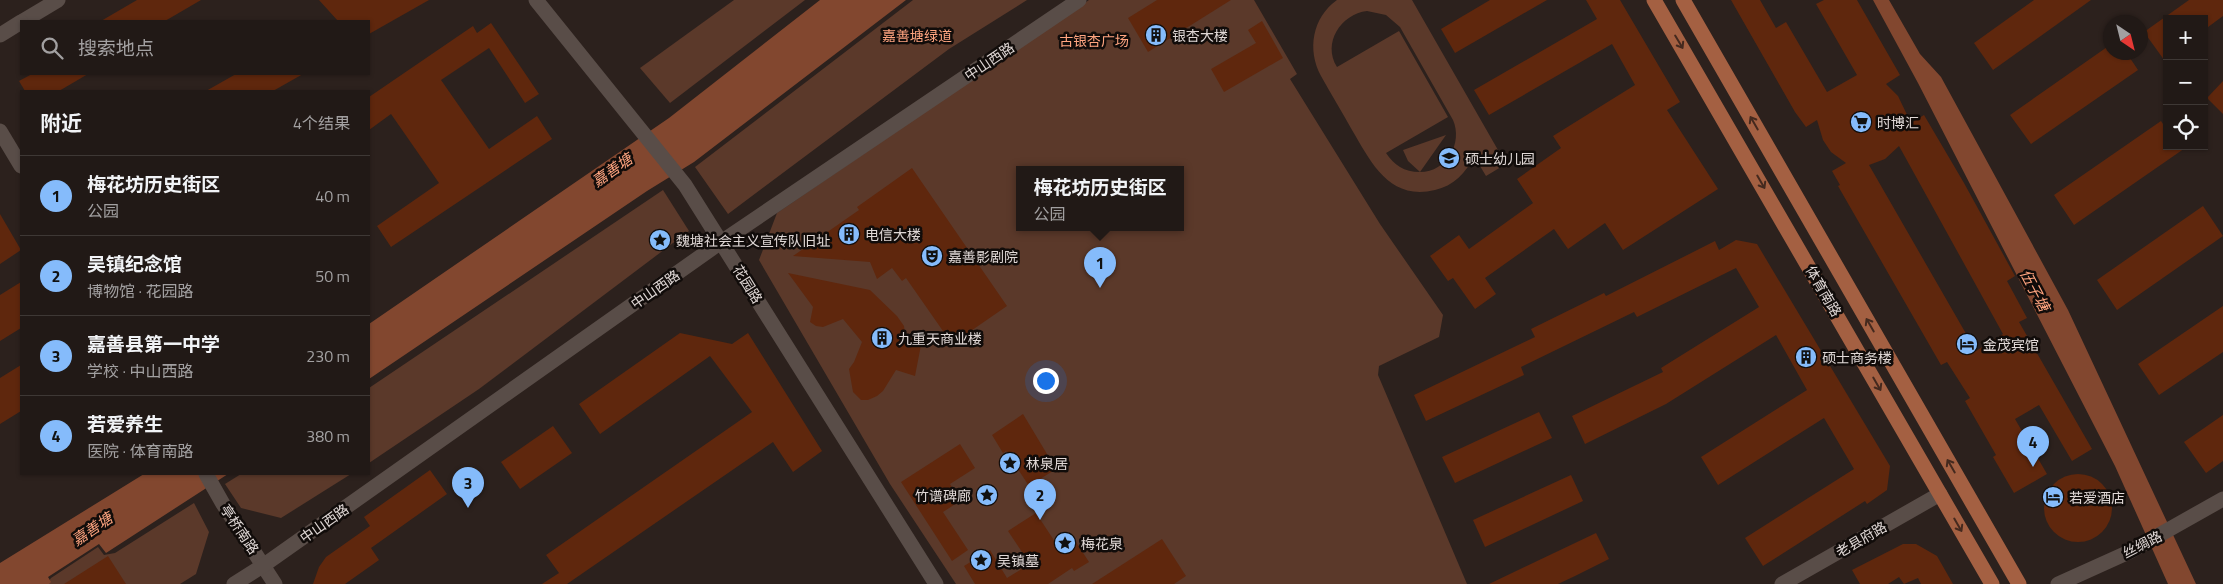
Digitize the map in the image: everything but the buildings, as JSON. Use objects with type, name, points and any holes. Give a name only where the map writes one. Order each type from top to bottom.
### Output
[{"type":"main road","name":"体育南路","points":[[1654,0],[1992,584]]},
{"type":"main road","name":"体育南路","points":[[1683,0],[2018,584]]},
{"type":"street","points":[[25,20],[58,0]]},
{"type":"street","name":"花园路","points":[[536,0],[685,184],[936,584]]},
{"type":"street","name":"中山西路","points":[[234,584],[721,242],[1080,0]]},
{"type":"street","points":[[0,35],[20,23]]},
{"type":"street","points":[[0,131],[20,164]]},
{"type":"street","name":"亭桥南路","points":[[207,475],[223,504],[264,564],[275,584]]},
{"type":"street","name":"老县府路","points":[[1782,584],[1940,494]]},
{"type":"street","name":"丝绸路","points":[[2058,584],[2129,552],[2184,523],[2223,499]]},
{"type":"green space","points":[[734,0],[805,0],[670,103],[640,68]]},
{"type":"green space","name":"嘉善塘绿道","points":[[913,0],[1027,0],[949,49],[728,214],[695,167]]},
{"type":"green space","name":"古银杏广场","points":[[1089,0],[1254,0],[1297,74],[1290,79],[1380,224],[1443,315],[1439,337],[1379,366],[1378,375],[1467,584],[956,584],[890,484],[759,260],[777,213]]},
{"type":"green space","points":[[1337,0],[1412,0],[1506,164],[1486,176],[1474,156],[1463,173],[1453,182],[1442,188],[1419,192],[1405,190],[1383,176],[1374,166],[1317,66],[1314,56],[1314,35],[1317,25],[1329,7]],"holes":[[[1367,11],[1386,15],[1400,27],[1453,120],[1456,138],[1450,155],[1438,167],[1430,171],[1409,171],[1400,167],[1386,153],[1448,117],[1399,31],[1337,67],[1333,58],[1333,40],[1342,24],[1358,13]]]},
{"type":"green space","points":[[1446,135],[1420,172],[1408,161],[1403,150]]},
{"type":"green space","points":[[663,190],[689,231],[479,389],[370,462],[370,387]]},
{"type":"green space","points":[[239,475],[349,475],[281,518],[241,508],[225,484]]},
{"type":"green space","points":[[194,503],[209,532],[196,574],[180,584],[47,584],[51,578],[98,547],[104,555],[115,553]]},
{"type":"water","name":"嘉善塘","points":[[820,0],[906,0],[694,162],[647,191],[370,378],[370,323],[669,118]]},
{"type":"water","name":"伍子塘","points":[[1873,0],[1889,0],[1920,54],[1941,77],[2068,310],[2196,584],[2168,584],[2115,466],[1918,83]]},
{"type":"water","name":"嘉善塘","points":[[142,475],[226,475],[106,553],[99,544],[48,577],[51,582],[49,584],[0,584],[0,563]]},
{"type":"place","name":"银杏大楼","points":[[1156,35]]},
{"type":"place","name":"时博汇","points":[[1861,122]]},
{"type":"place","name":"硕士幼儿园","points":[[1449,158]]},
{"type":"place","name":"电信大楼","points":[[849,234]]},
{"type":"place","name":"魏塘社会主义宣传队旧址","points":[[660,240]]},
{"type":"place","name":"嘉善影剧院","points":[[932,256]]},
{"type":"place","name":"梅花坊历史街区","points":[[1100,288]]},
{"type":"place","name":"九重天商业楼","points":[[882,338]]},
{"type":"place","name":"金茂宾馆","points":[[1967,344]]},
{"type":"place","name":"硕士商务楼","points":[[1806,357]]},
{"type":"place","name":"林泉居","points":[[1010,463]]},
{"type":"place","name":"若爱养生","points":[[2033,467]]},
{"type":"place","name":"竹谱碑廊","points":[[987,495]]},
{"type":"place","name":"若爱酒店","points":[[2053,497]]},
{"type":"place","name":"嘉善县第一中学","points":[[468,508]]},
{"type":"place","name":"吴镇纪念馆","points":[[1040,520]]},
{"type":"place","name":"梅花泉","points":[[1065,543]]},
{"type":"place","name":"吴镇墓","points":[[981,560]]}]
